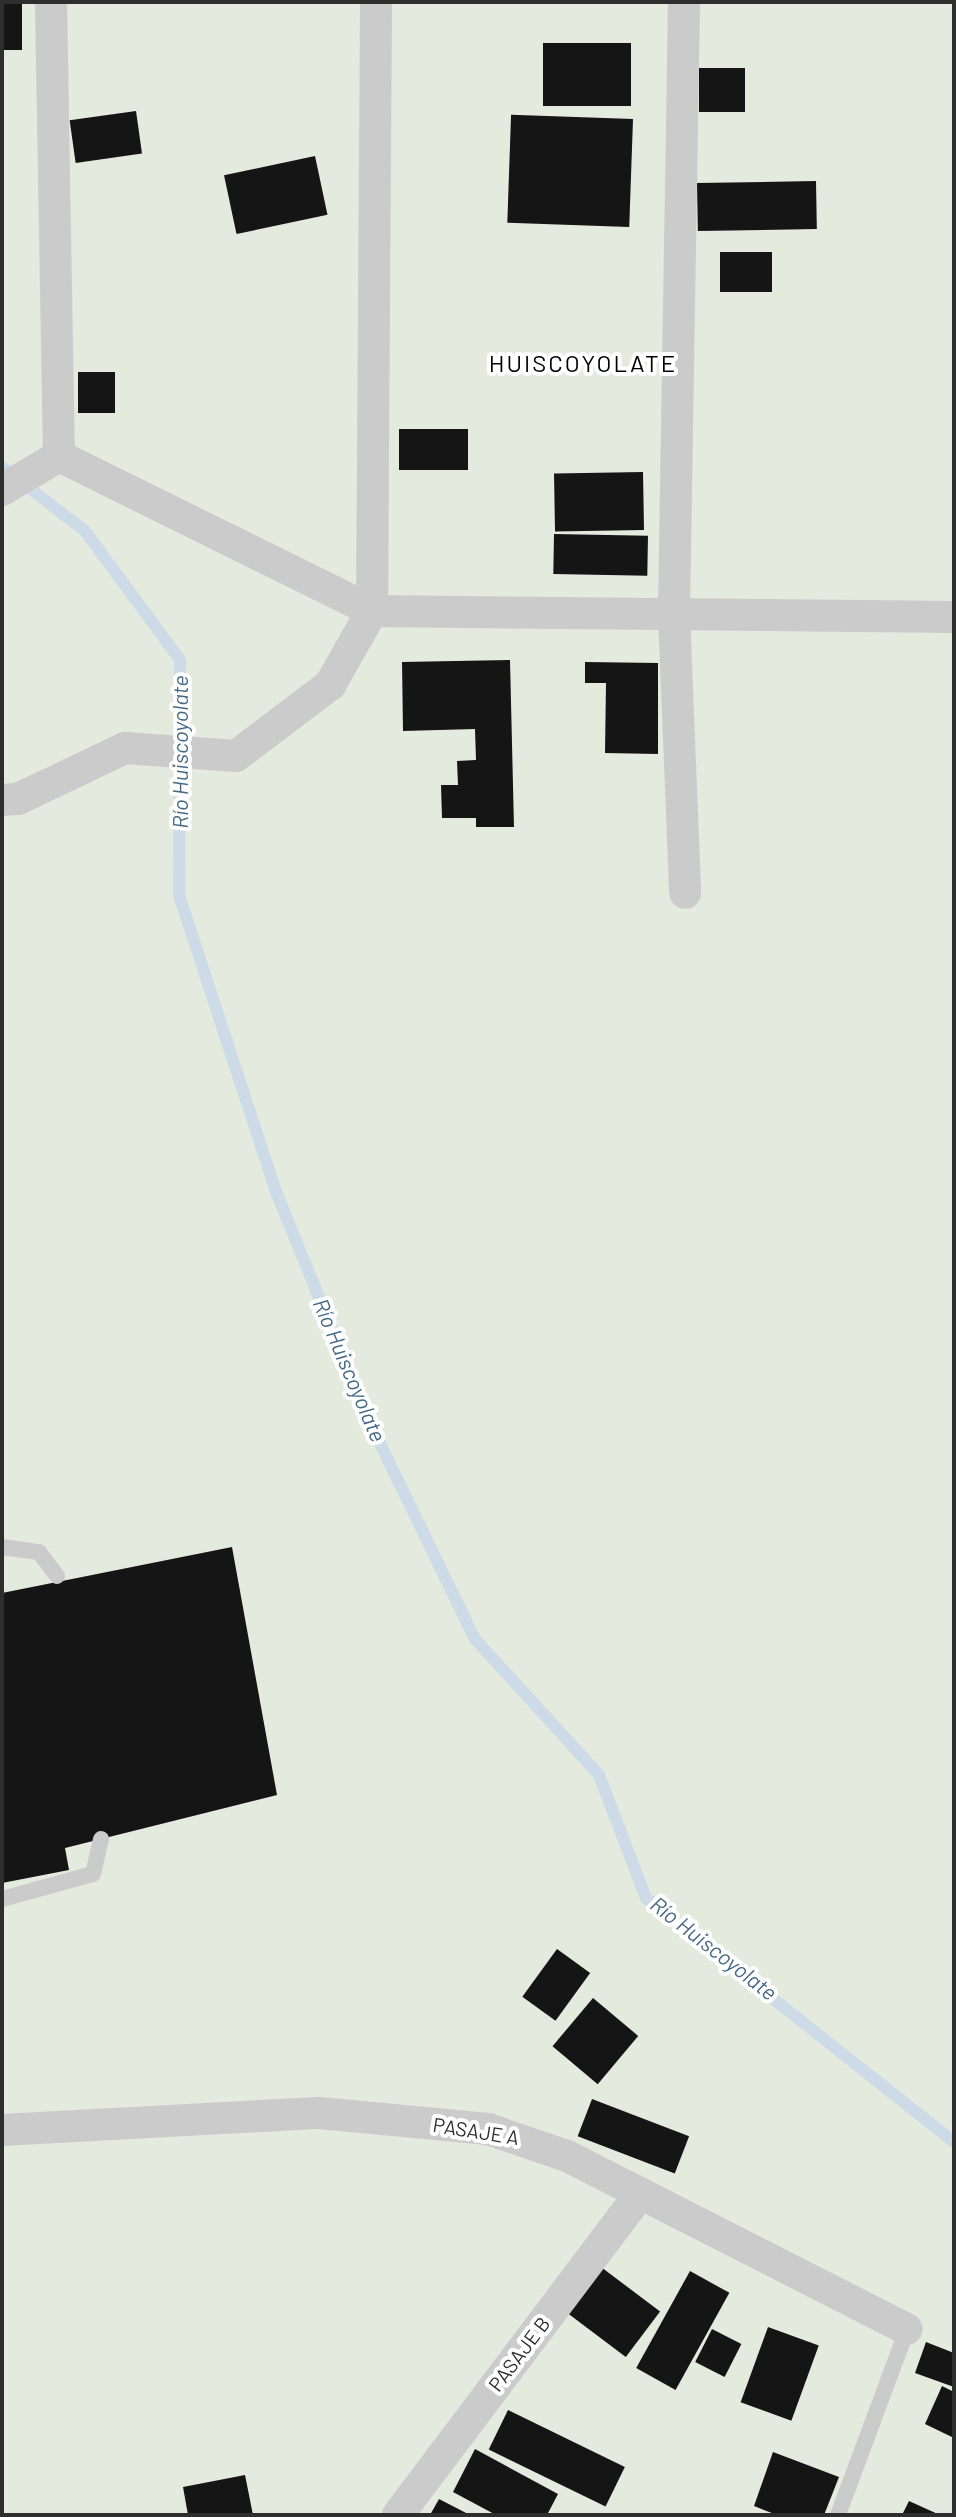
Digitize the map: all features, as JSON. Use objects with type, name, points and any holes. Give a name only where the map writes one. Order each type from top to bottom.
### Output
[{"type":"street","points":[[50,461],[51,2]]},
{"type":"street","points":[[2,800],[18,799],[125,748],[236,756],[330,685],[372,611],[376,2]]},
{"type":"street","points":[[684,2],[674,614],[685,893]]},
{"type":"street","points":[[2,490],[50,461]]},
{"type":"street","points":[[50,461],[372,611],[954,617]]},
{"type":"street","name":"PASAJE A","points":[[2,2130],[319,2113],[444,2124],[533,2140],[907,2329]]},
{"type":"street","name":"PASAJE B","points":[[398,2515],[641,2193]]},
{"type":"lane","points":[[2,1547],[39,1552],[57,1576]]},
{"type":"lane","points":[[2,1899],[93,1874],[101,1839]]},
{"type":"lane","points":[[838,2515],[907,2329]]},
{"type":"shaded area","points":[[2,2],[954,2],[954,2515],[2,2515]]},
{"type":"building","points":[[2,2],[22,2],[22,50],[2,50]]},
{"type":"building","points":[[543,43],[631,43],[631,106],[543,106]]},
{"type":"building","points":[[699,68],[745,68],[745,112],[699,112]]},
{"type":"building","points":[[136,111],[142,154],[76,163],[70,120]]},
{"type":"building","points":[[511,115],[633,119],[629,227],[507,223]]},
{"type":"building","points":[[315,156],[327,215],[237,234],[224,175]]},
{"type":"building","points":[[816,181],[817,229],[698,231],[697,183]]},
{"type":"building","points":[[720,252],[772,252],[772,292],[720,292]]},
{"type":"building","points":[[78,372],[115,372],[115,413],[78,413]]},
{"type":"building","points":[[399,429],[468,429],[468,470],[399,470]]},
{"type":"building","points":[[643,472],[644,530],[555,532],[554,474]]},
{"type":"building","points":[[554,534],[648,536],[647,576],[553,574]]},
{"type":"building","points":[[510,660],[514,827],[476,827],[476,818],[442,818],[441,785],[458,785],[457,761],[476,760],[475,729],[403,731],[402,662]]},
{"type":"building","points":[[585,662],[658,663],[658,754],[605,753],[606,683],[585,683]]},
{"type":"building","points":[[232,1547],[277,1795],[65,1848],[69,1870],[2,1883],[2,1593]]},
{"type":"building","points":[[557,1949],[590,1973],[555,2021],[522,1997]]},
{"type":"building","points":[[593,1998],[638,2036],[598,2084],[553,2046]]},
{"type":"building","points":[[592,2099],[689,2136],[675,2174],[578,2136]]},
{"type":"building","points":[[601,2267],[660,2312],[626,2357],[567,2313]]},
{"type":"building","points":[[690,2271],[729,2293],[676,2390],[636,2368]]},
{"type":"building","points":[[768,2327],[819,2345],[791,2421],[741,2402]]},
{"type":"building","points":[[712,2329],[741,2344],[725,2377],[695,2362]]},
{"type":"building","points":[[926,2342],[954,2353],[954,2387],[915,2373]]},
{"type":"building","points":[[942,2386],[954,2392],[954,2438],[925,2424]]},
{"type":"building","points":[[508,2410],[625,2467],[606,2507],[489,2450]]},
{"type":"building","points":[[475,2449],[558,2494],[547,2515],[496,2515],[453,2492]]},
{"type":"building","points":[[773,2452],[839,2477],[824,2515],[777,2515],[754,2506]]},
{"type":"building","points":[[245,2475],[253,2515],[188,2515],[183,2487]]},
{"type":"building","points":[[439,2499],[470,2515],[430,2515]]},
{"type":"building","points":[[909,2501],[940,2515],[902,2515]]},
{"type":"waterway","name":"Río Huiscoyolate","points":[[2,467],[85,531],[180,660],[179,895],[277,1194],[371,1425],[475,1639],[599,1775],[646,1898],[954,2142]]},
{"type":"district","name":"HUISCOYOLATE","points":[[583,363]]}]
